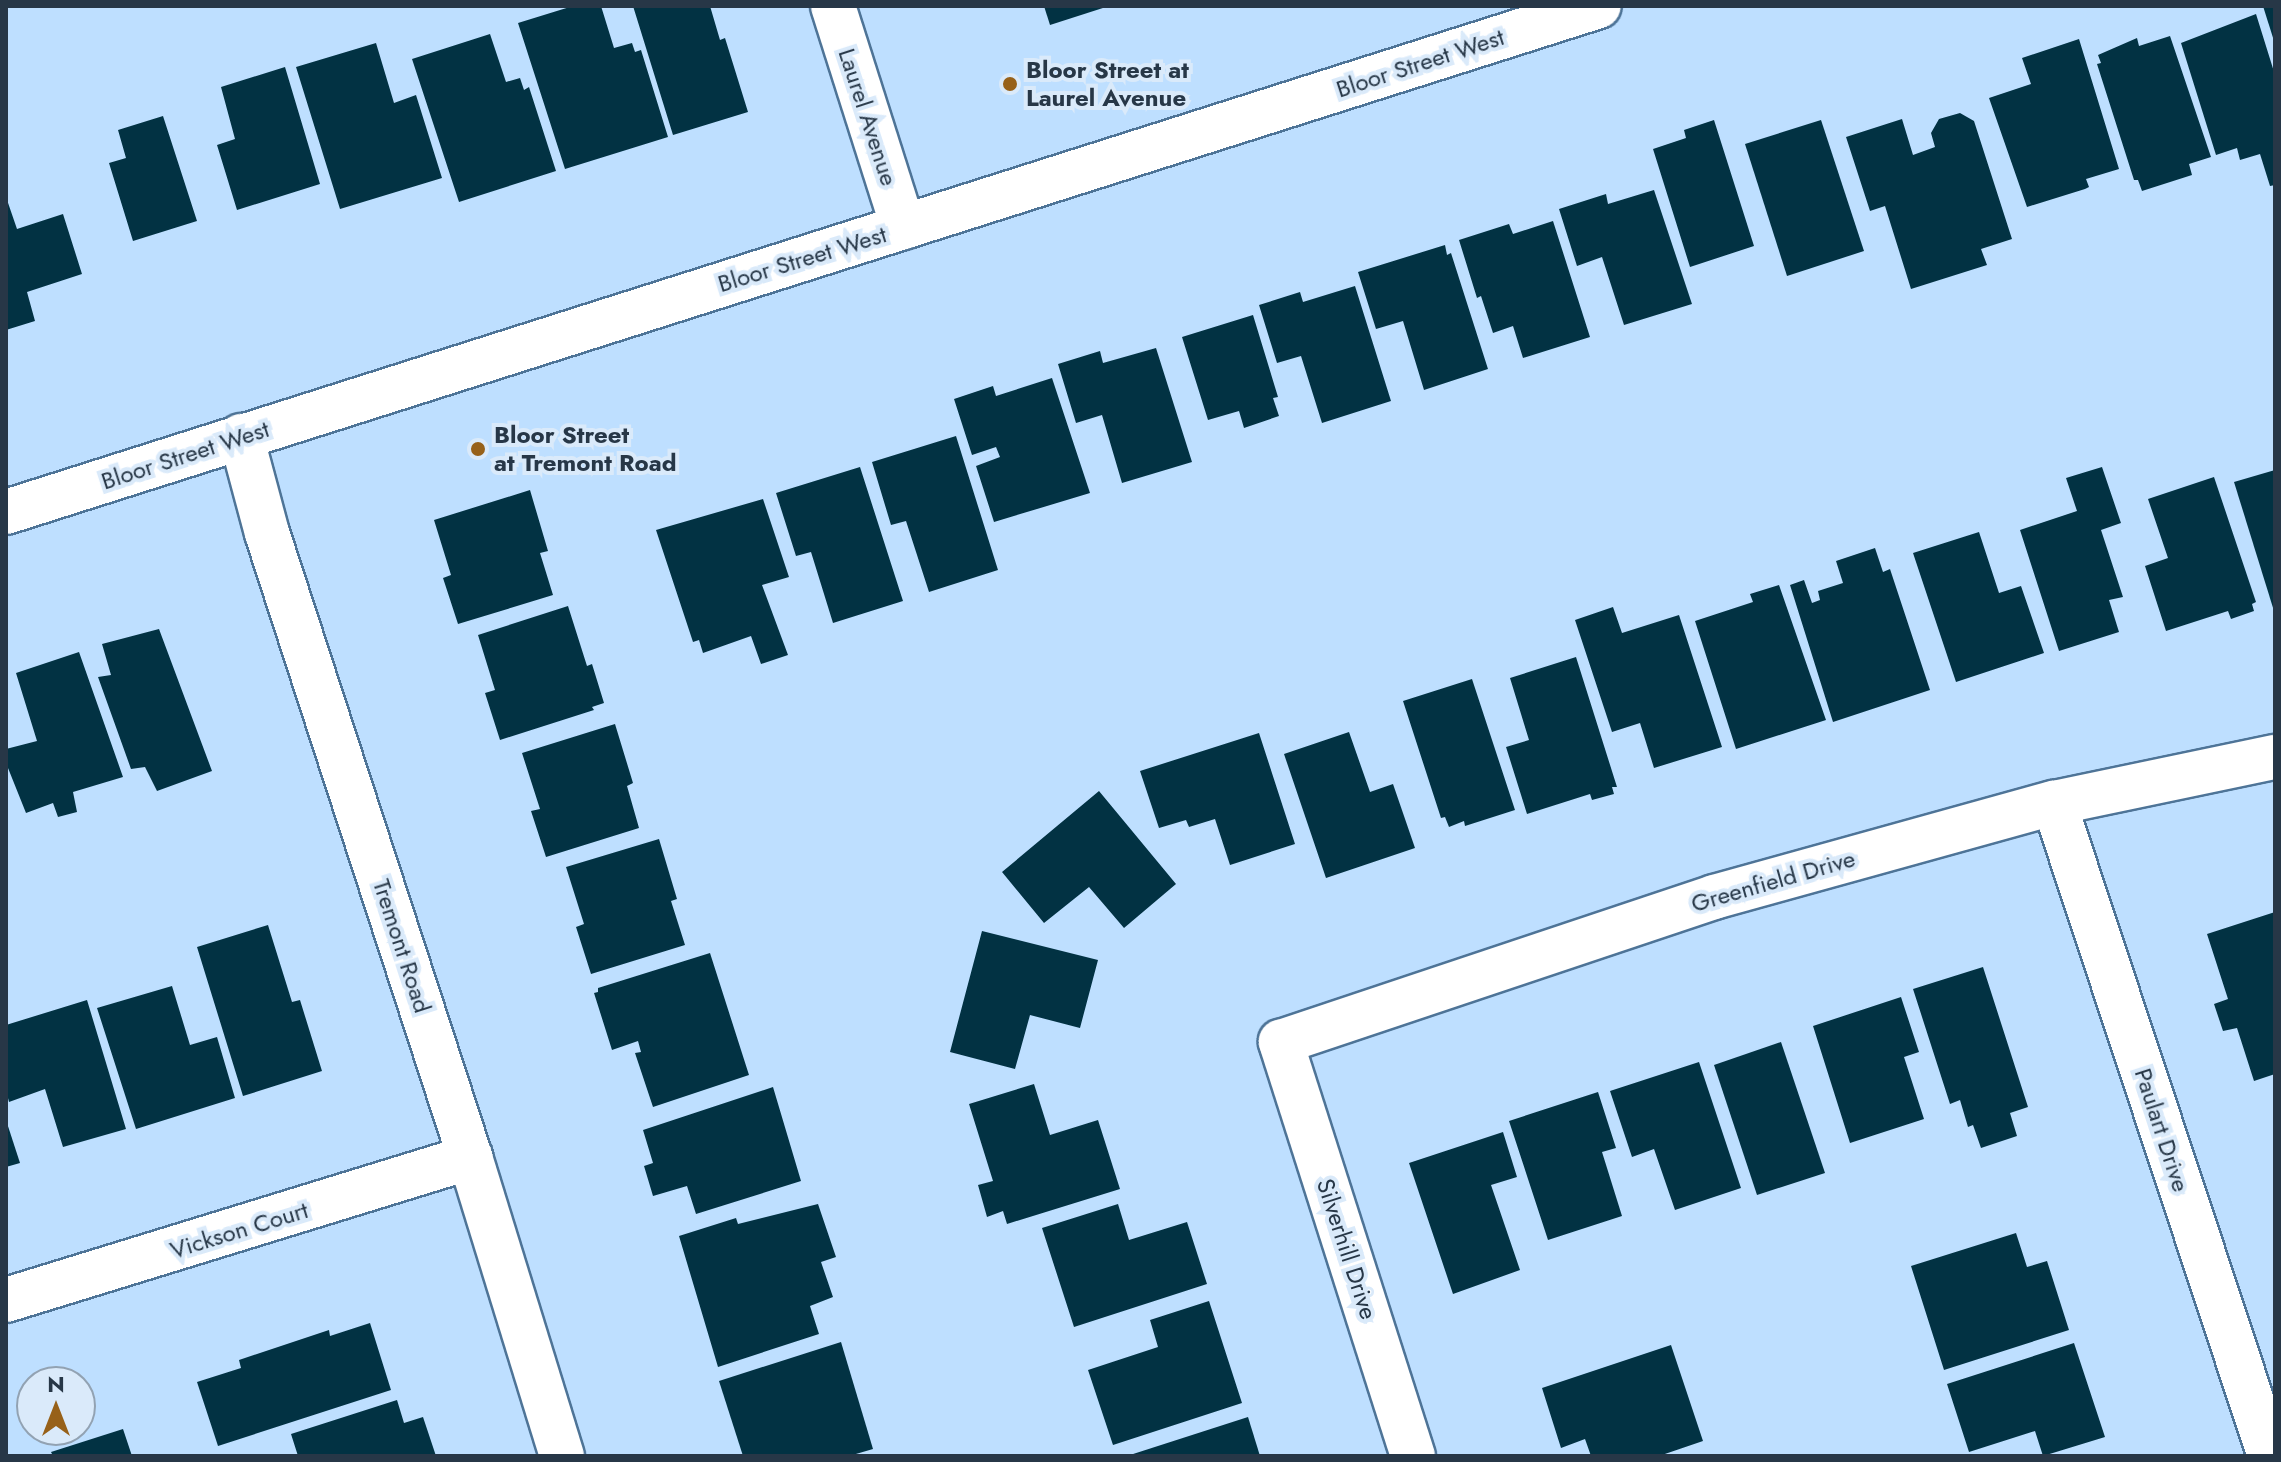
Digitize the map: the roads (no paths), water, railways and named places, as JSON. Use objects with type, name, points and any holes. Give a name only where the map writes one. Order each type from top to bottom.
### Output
[{"type":"street","name":"Laurel Avenue","points":[[833,6],[903,227]]},
{"type":"street","name":"Bloor Street West","points":[[6,512],[1599,6]]},
{"type":"street","name":"Tremont Road","points":[[241,436],[267,533],[470,1157],[562,1456]]},
{"type":"street","name":"Greenfield Drive","points":[[1281,1042],[1714,897],[2054,803],[2275,757]]},
{"type":"street","name":"Paulart Drive","points":[[2054,803],[2270,1456]]},
{"type":"street","name":"Silverhill Drive","points":[[1281,1042],[1413,1456]]},
{"type":"street","name":"Vickson Court","points":[[6,1300],[470,1157]]},
{"type":"place","name":"Bloor Street at Laurel Avenue","points":[[1010,84]]},
{"type":"place","name":"Bloor Street at Tremont Road","points":[[478,449]]}]
